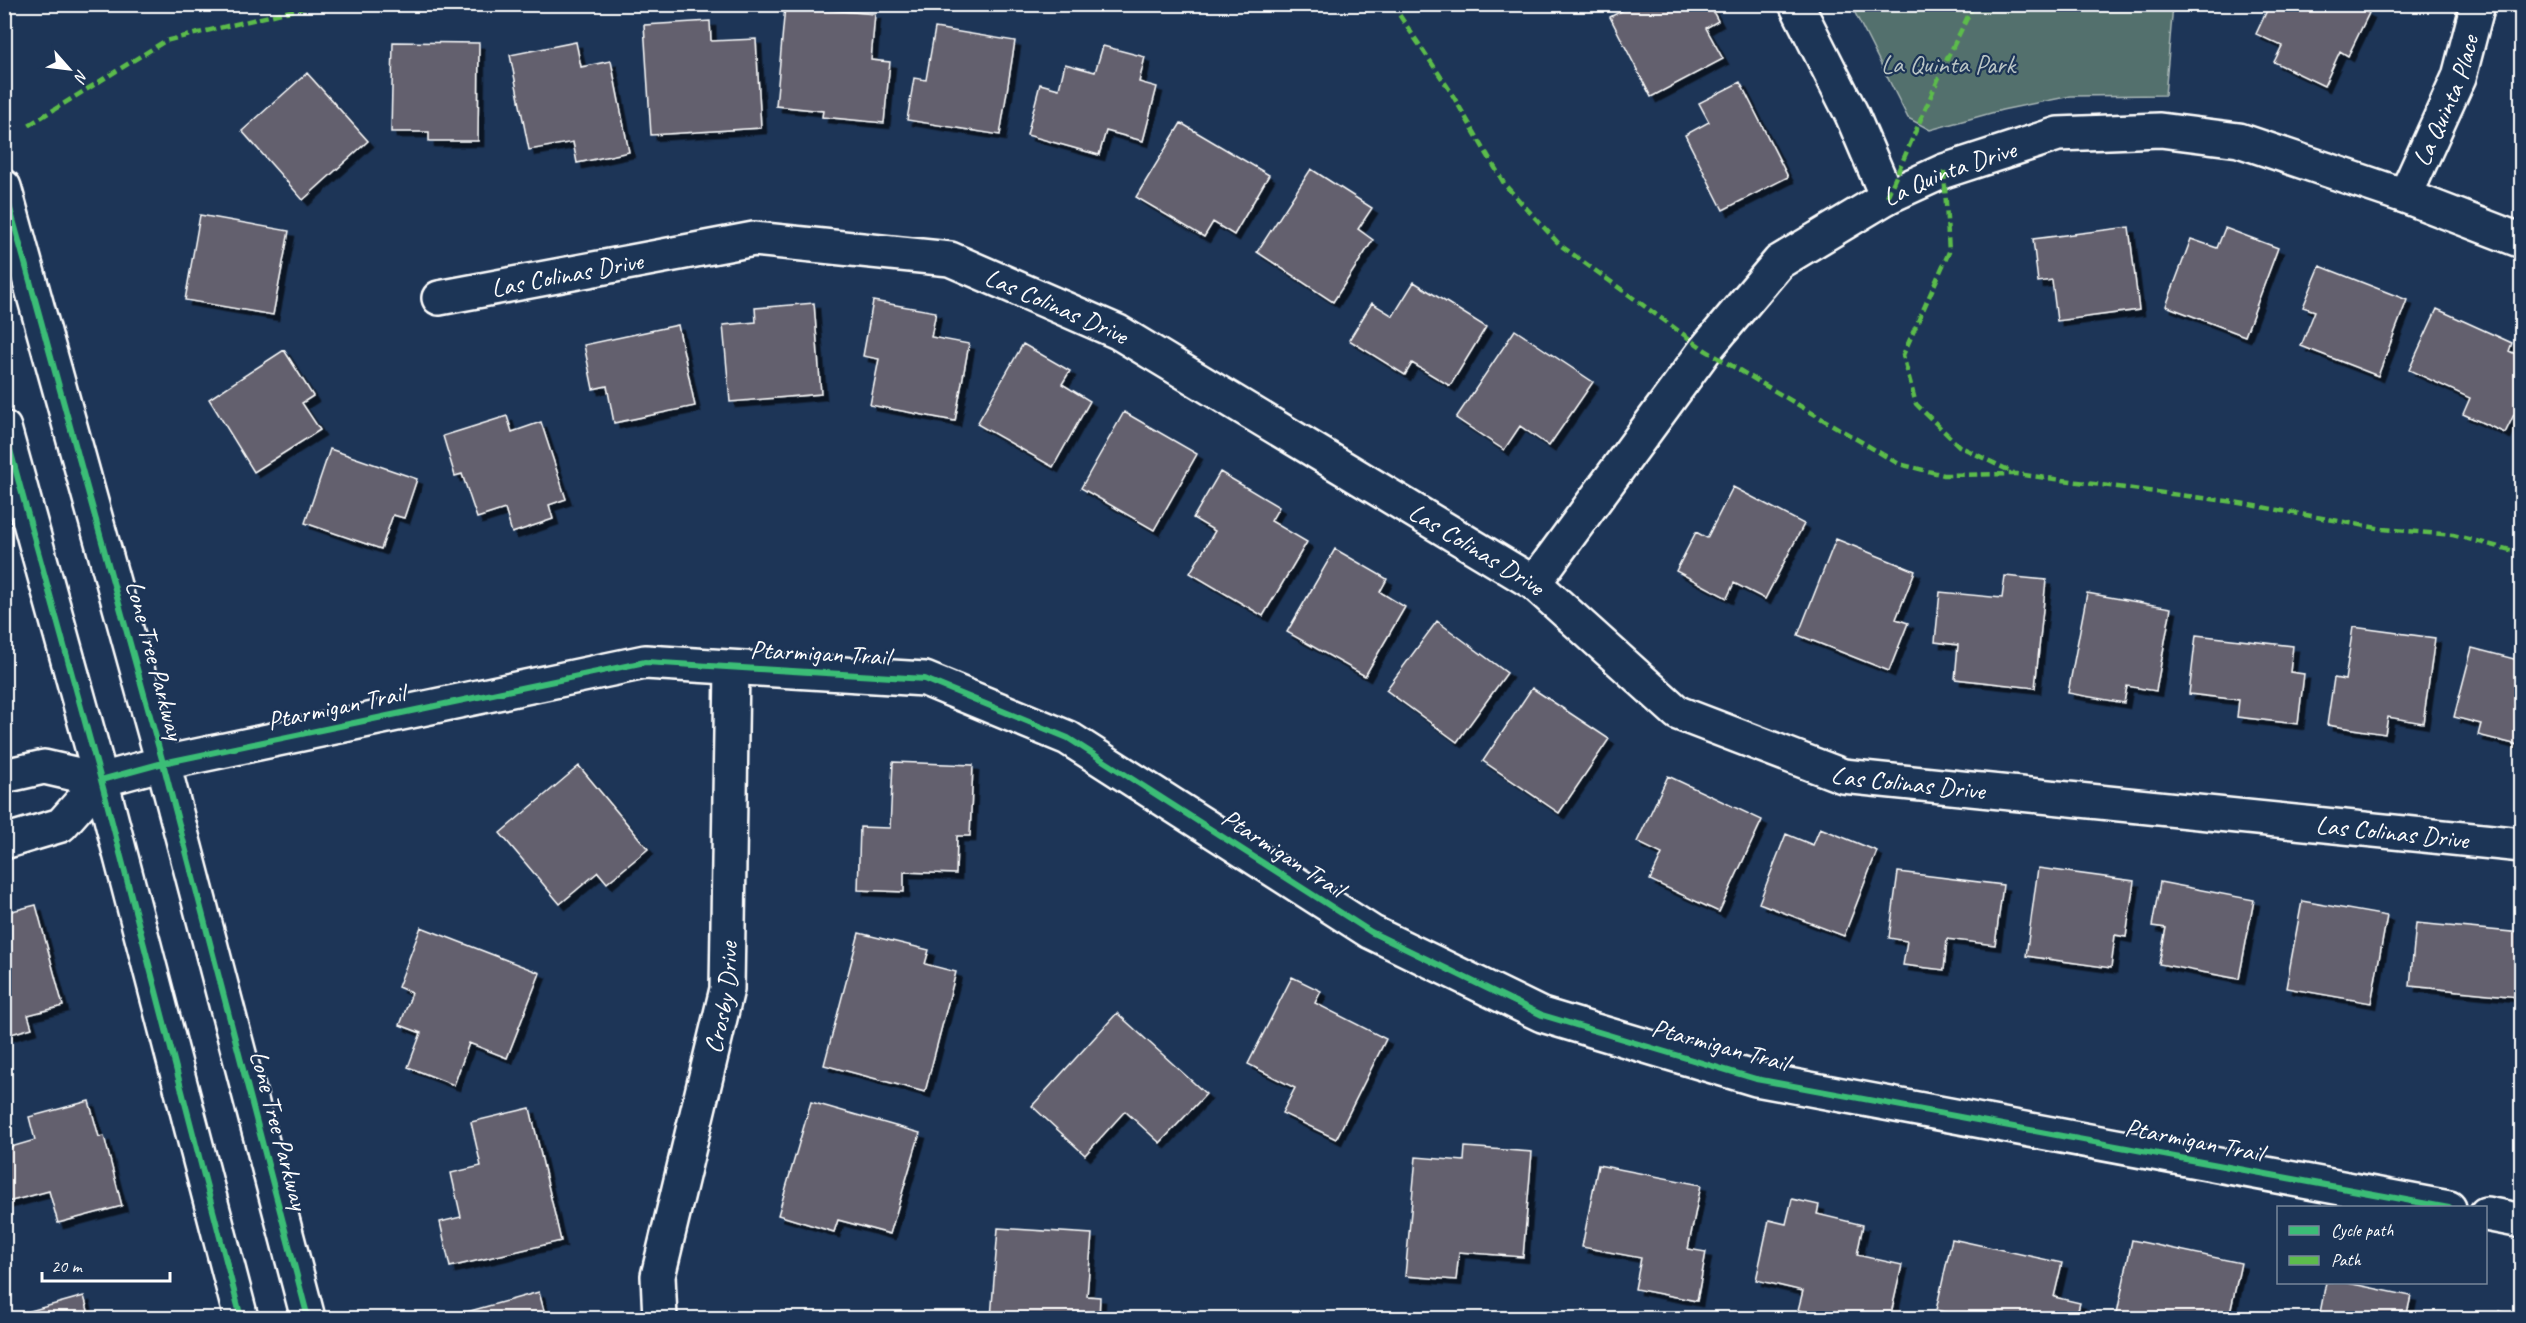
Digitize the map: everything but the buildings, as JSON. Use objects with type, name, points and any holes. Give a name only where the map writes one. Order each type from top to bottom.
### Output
[{"type":"street","points":[[1796,4],[1852,115],[1887,197]]},
{"type":"street","name":"La Quinta Place","points":[[2405,196],[2459,76],[2478,4]]},
{"type":"street","name":"La Quinta Drive","points":[[1534,582],[1705,350],[1779,262],[1887,197],[1944,171],[2058,134],[2160,130],[2240,140],[2405,196],[2522,241]]},
{"type":"street","name":"Lone Tree Parkway","points":[[4,187],[164,763],[308,1318]]},
{"type":"street","name":"Las Colinas Drive","points":[[440,298],[754,238],[950,259],[1118,332],[1534,582],[1678,713],[1843,776],[2522,845]]},
{"type":"street","points":[[4,428],[101,780],[241,1318]]},
{"type":"street","name":"Ptarmigan Trail","points":[[101,780],[164,763],[645,662],[925,679],[1068,738],[1371,932],[1542,1015],[1756,1079],[2438,1206]]},
{"type":"street","name":"Crosby Drive","points":[[660,1318],[658,1276],[728,989],[732,668]]},
{"type":"street","points":[[4,776],[44,767],[101,780]]},
{"type":"street","points":[[4,842],[62,825],[101,780]]},
{"type":"street","points":[[2487,1214],[2522,1221]]},
{"type":"green space","name":"La Quinta Park","points":[[1851,5],[2173,5],[2165,95],[2071,96],[2002,110],[1930,130],[1908,118]]},
{"type":"marked path","points":[[29,125],[165,41],[319,4]]},
{"type":"marked path","points":[[1392,4],[1449,89],[1505,185],[1560,245],[1705,350],[1899,464],[1944,475],[2016,474],[2234,502],[2383,529],[2453,535],[2522,553]]},
{"type":"marked path","points":[[1887,197],[1947,59],[1972,8],[1971,4]]},
{"type":"marked path","points":[[1944,171],[1949,252],[1903,355],[1916,404],[1959,446],[2014,473]]},
{"type":"cycle path","points":[[4,187],[163,763],[308,1318]]},
{"type":"cycle path","points":[[4,428],[101,780],[241,1318]]},
{"type":"cycle path","points":[[101,780],[163,763],[645,662],[925,679],[1068,738],[1371,932],[1542,1015],[1756,1079],[2438,1206]]}]
